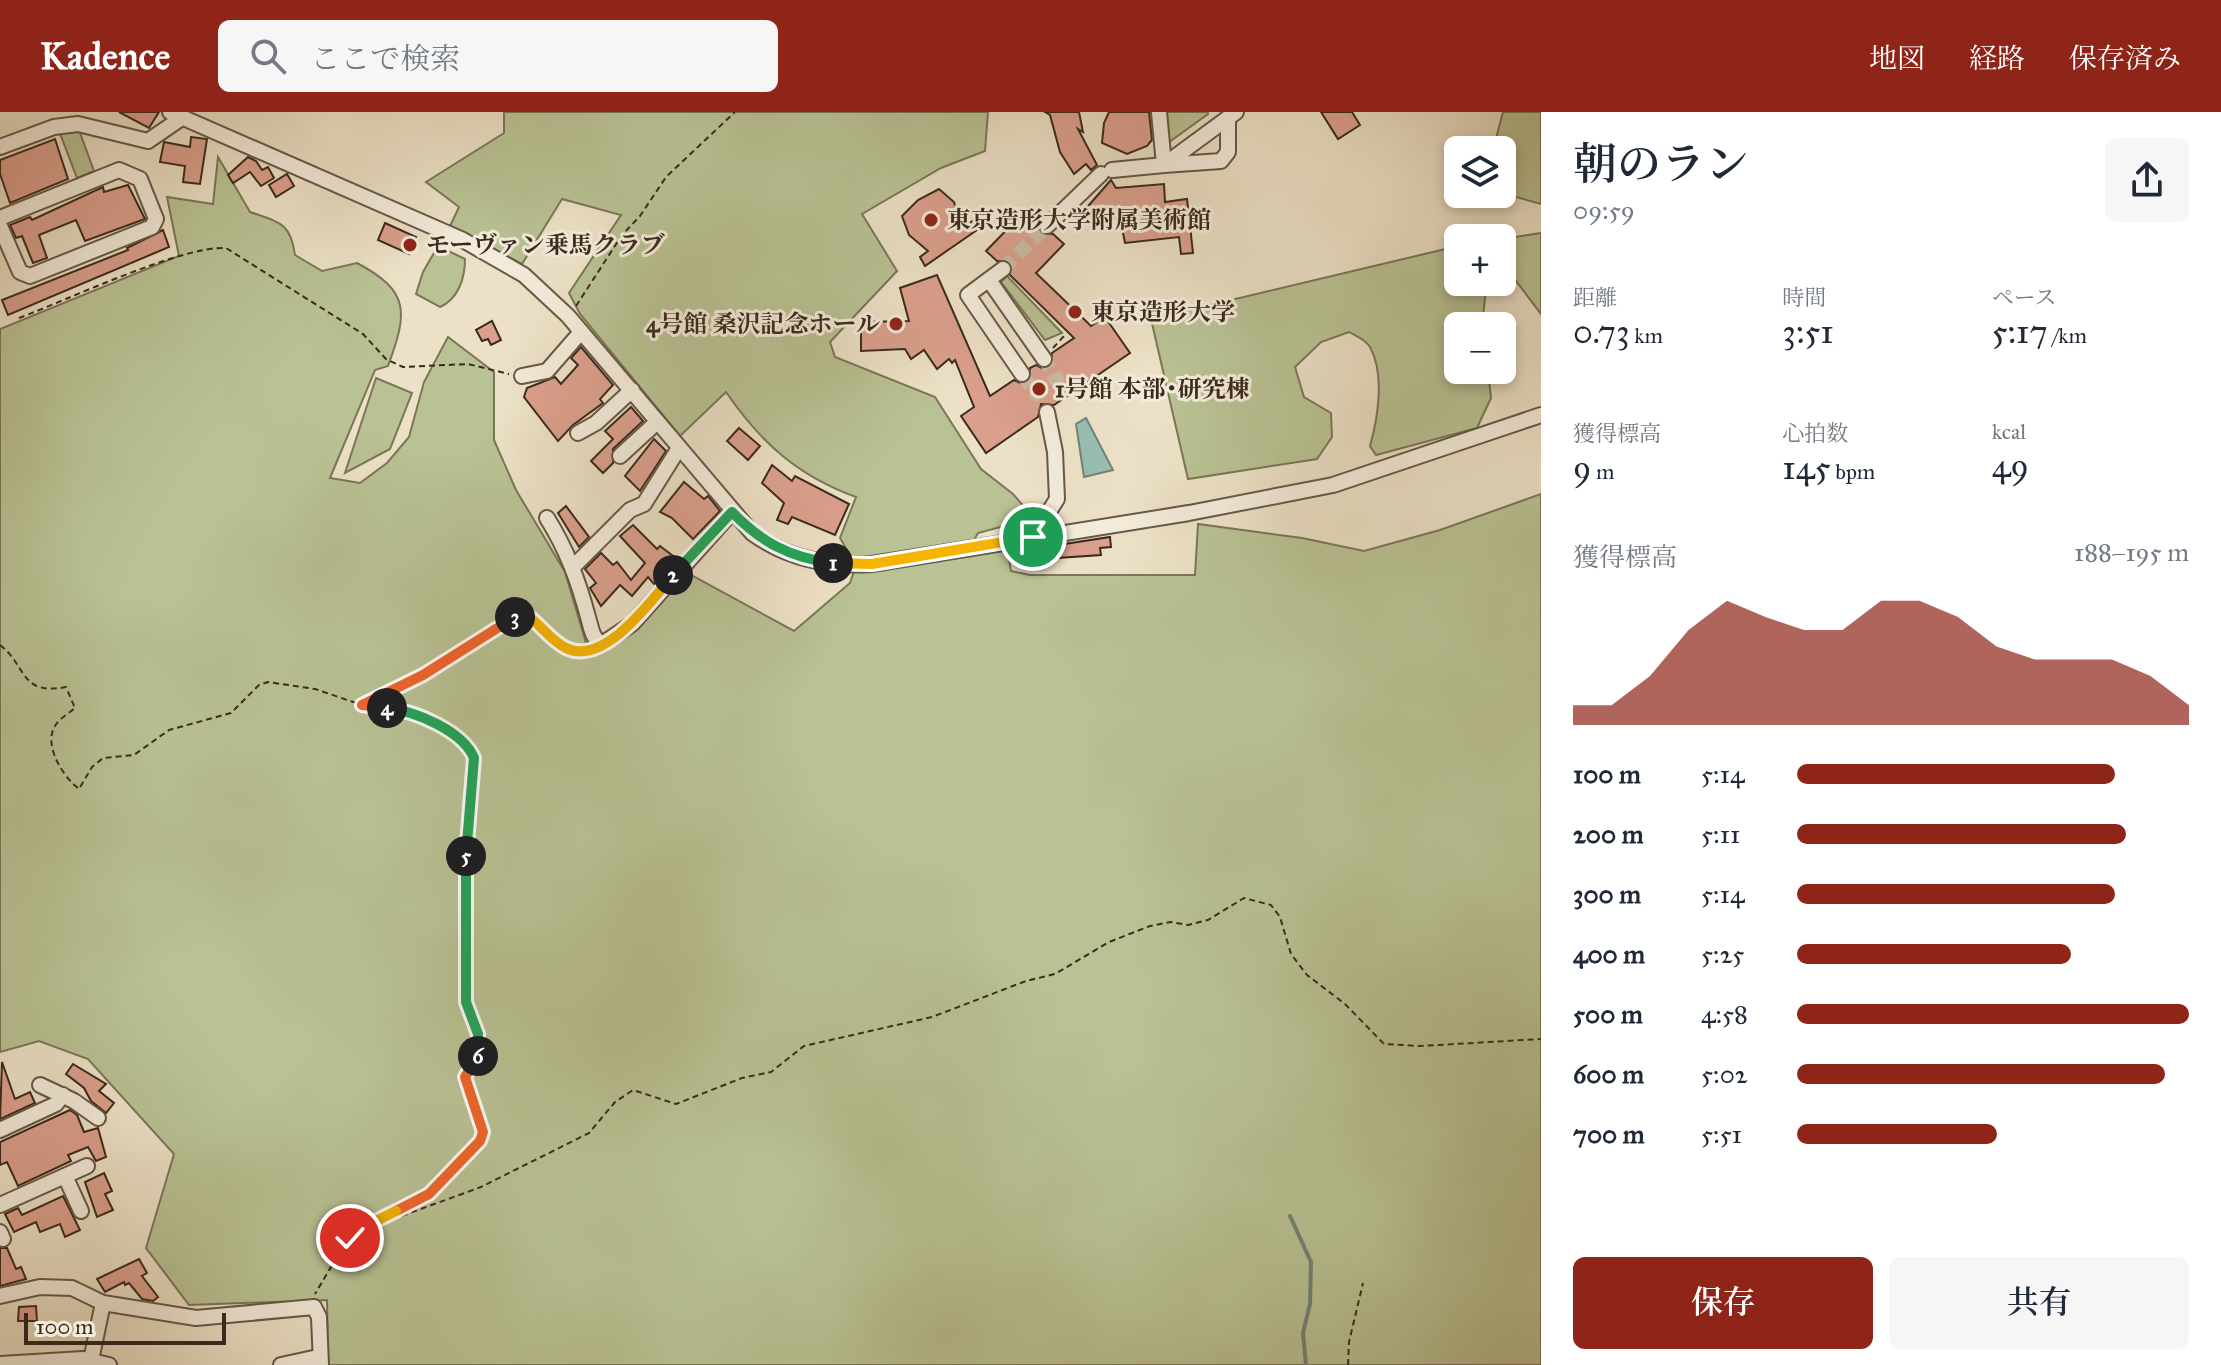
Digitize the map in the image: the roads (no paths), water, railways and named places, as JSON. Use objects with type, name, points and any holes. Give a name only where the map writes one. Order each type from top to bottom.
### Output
[{"type":"street","points":[[1159,112],[1164,165]]},
{"type":"street","points":[[0,147],[54,127],[78,124],[119,131],[148,141],[177,115],[463,240],[524,275],[568,316],[752,533],[786,553],[848,566],[1189,513],[1333,485],[1541,415]]},
{"type":"street","points":[[1164,165],[1225,117]]},
{"type":"street","points":[[1047,226],[1107,172],[1221,161],[1228,152],[1225,117]]},
{"type":"street","points":[[0,218],[119,170],[140,179],[156,219],[152,227],[26,277],[20,272],[0,226]]},
{"type":"street","points":[[1003,269],[968,295],[1022,374]]},
{"type":"street","points":[[989,280],[1046,356]]},
{"type":"street","points":[[522,376],[547,371],[581,332]]},
{"type":"street","points":[[578,433],[596,423],[632,390]]},
{"type":"street","points":[[1033,537],[1057,499],[1055,452],[1047,412]]},
{"type":"street","points":[[620,456],[657,422]]},
{"type":"street","points":[[574,566],[630,510],[644,504],[679,448]]},
{"type":"street","points":[[547,518],[574,566],[599,643],[610,640],[632,624],[732,512]]},
{"type":"street","points":[[40,1085],[63,1095],[98,1118]]},
{"type":"street","points":[[0,1130],[56,1104],[63,1095]]},
{"type":"street","points":[[0,1205],[87,1166]]},
{"type":"street","points":[[65,1176],[81,1211]]},
{"type":"street","points":[[0,1296],[40,1287],[72,1288],[103,1303],[196,1318],[314,1307],[319,1317],[320,1361],[281,1365]]},
{"type":"street","points":[[91,1362],[103,1303]]},
{"type":"street","points":[[8,1364],[91,1362],[109,1365]]},
{"type":"water","points":[[1086,418],[1113,470],[1084,477],[1076,424]]},
{"type":"waterway","points":[[1290,1216],[1311,1262],[1310,1304],[1303,1333],[1306,1365]]},
{"type":"tunnel","points":[[1003,269],[1047,226]]},
{"type":"tunnel","points":[[1022,374],[1036,394],[1057,379],[1044,359]]},
{"type":"place","name":"東京造形大学附属美術館","points":[[931,220]]},
{"type":"place","name":"モーヴァン乗馬クラブ","points":[[410,245]]},
{"type":"place","name":"東京造形大学","points":[[1075,312]]},
{"type":"place","name":"4号館 桑沢記念ホール","points":[[896,324]]},
{"type":"place","name":"1号館 本部･研究棟","points":[[1039,389]]}]
